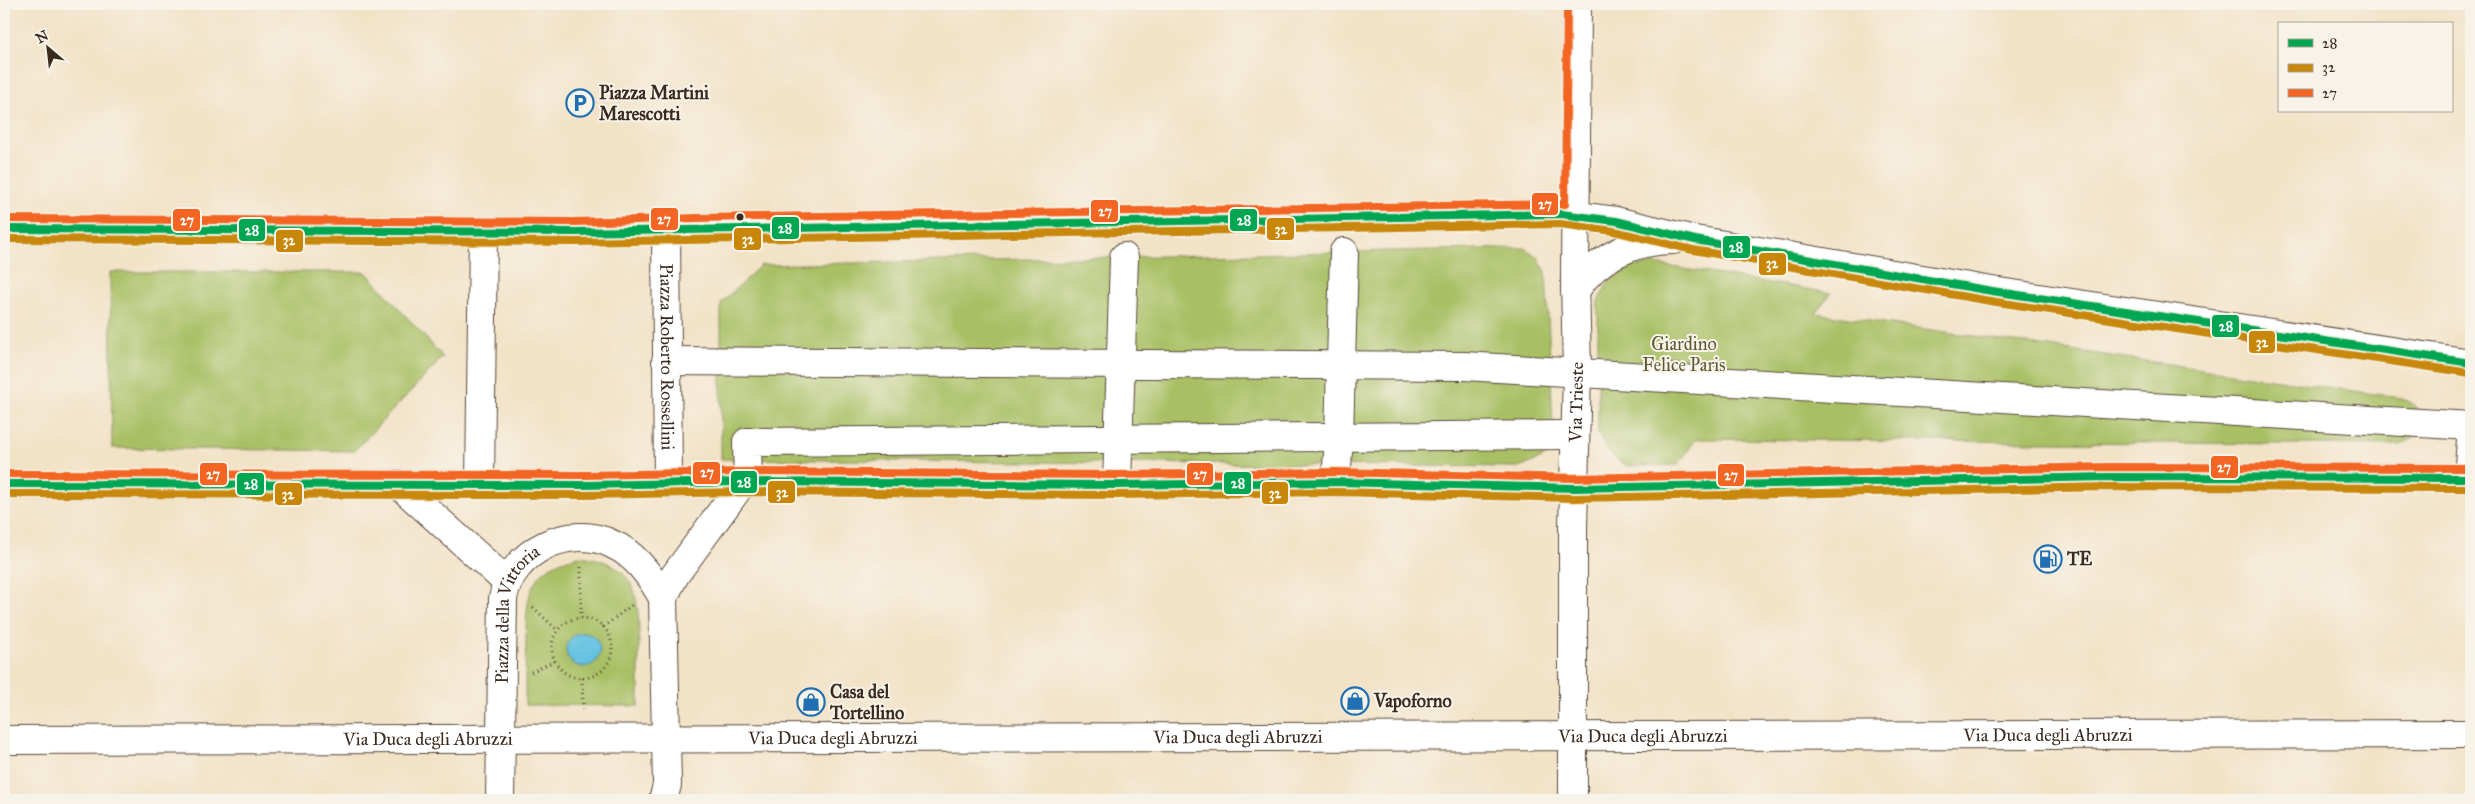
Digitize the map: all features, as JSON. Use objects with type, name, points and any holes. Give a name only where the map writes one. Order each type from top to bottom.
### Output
[{"type":"street","name":"Via Trieste","points":[[1573,800],[1574,488],[1577,372],[1575,215],[1577,4]]},
{"type":"street","points":[[4,229],[574,232],[1575,215],[1638,225],[1695,240],[1992,291],[2471,363]]},
{"type":"street","name":"Piazza Roberto Rossellini","points":[[666,229],[668,484]]},
{"type":"street","points":[[480,484],[483,231]]},
{"type":"street","points":[[1575,291],[1582,280],[1599,264],[1629,247],[1658,240],[1695,240]]},
{"type":"street","points":[[1336,482],[1344,252]]},
{"type":"street","points":[[1117,485],[1124,257]]},
{"type":"street","points":[[666,361],[1464,366],[2471,426]]},
{"type":"street","points":[[663,800],[667,785],[659,592],[675,575],[745,482],[747,442],[1564,435]]},
{"type":"street","points":[[4,484],[668,484],[745,482],[1117,485],[1336,482],[1574,488],[2109,477],[2470,478],[2471,440]]},
{"type":"street","points":[[398,484],[507,582]]},
{"type":"street","name":"Piazza della Vittoria","points":[[500,800],[503,599],[507,582],[519,562],[535,549],[563,539],[601,540],[617,546],[638,564],[659,592]]},
{"type":"street","name":"Via Duca degli Abruzzi","points":[[4,740],[1573,738],[2471,734]]},
{"type":"path","points":[[580,538],[581,619]]},
{"type":"path","points":[[603,628],[659,592]]},
{"type":"path","points":[[581,619],[588,619],[603,628],[610,637],[611,656],[600,672],[582,678],[572,676],[560,668],[553,655],[552,645],[561,627],[569,622],[581,619]]},
{"type":"path","points":[[582,678],[583,716]]},
{"type":"green space","points":[[1525,248],[1538,257],[1546,272],[1554,445],[1544,457],[1522,467],[721,459],[721,303],[761,265]]},
{"type":"green space","name":"Giardino Felice Paris","points":[[1654,264],[1831,293],[1815,313],[2402,398],[2412,403],[2417,409],[2422,429],[2413,438],[2401,445],[1696,439],[1678,465],[1627,466],[1610,454],[1598,434],[1598,301],[1609,281],[1631,267]]},
{"type":"green space","points":[[110,272],[366,272],[443,357],[354,451],[112,448]]},
{"type":"green space","points":[[580,556],[612,565],[623,573],[635,594],[639,623],[639,706],[525,705],[527,611],[533,586],[549,568],[562,561]]},
{"type":"water","points":[[583,633],[590,634],[595,638],[599,643],[599,657],[595,662],[590,666],[583,667],[576,666],[571,662],[567,657],[566,650],[567,643],[571,638],[576,634]]},
{"type":"transit line","name":"27","points":[[4,219],[574,222],[697,218],[1565,204],[1567,4]]},
{"type":"transit line","name":"28","points":[[4,229],[574,232],[1561,214],[1616,221],[1695,240],[1992,291],[2471,363]]},
{"type":"transit line","name":"32","points":[[4,239],[574,242],[1560,224],[1614,231],[1693,250],[1990,301],[2470,373]]},
{"type":"transit line","name":"27","points":[[4,474],[584,475],[743,472],[1117,475],[1336,472],[1574,478],[2109,467],[2471,468]]},
{"type":"transit line","name":"28","points":[[4,484],[584,485],[743,482],[1117,485],[1336,482],[1574,488],[2109,477],[2471,478]]},
{"type":"transit line","name":"32","points":[[4,494],[584,495],[743,492],[1117,495],[1336,492],[1574,498],[2109,487],[2471,488]]},
{"type":"place","name":"Piazza Martini Marescotti","points":[[580,103]]},
{"type":"place","name":"TE","points":[[2048,559]]},
{"type":"place","name":"Vapoforno","points":[[1355,701]]},
{"type":"place","name":"Casa del Tortellino","points":[[811,702]]}]
